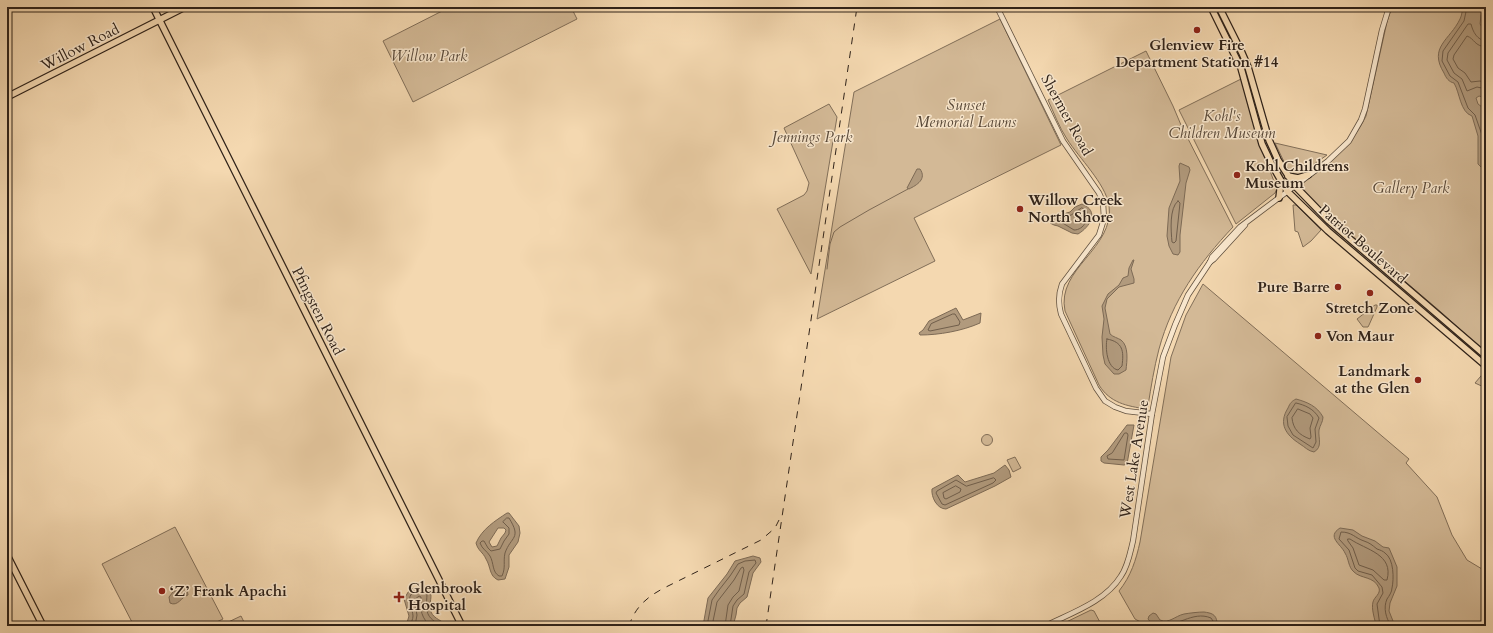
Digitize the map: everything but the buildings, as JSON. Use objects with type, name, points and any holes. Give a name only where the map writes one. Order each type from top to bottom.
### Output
[{"type":"main road","name":"Pfingsten Road","points":[[153,7],[462,626]]},
{"type":"main road","name":"Willow Road","points":[[7,97],[185,7]]},
{"type":"main road","name":"Patriot Boulevard","points":[[1211,7],[1240,68],[1262,144],[1287,192],[1328,230],[1486,366]]},
{"type":"main road","name":"Patriot Boulevard","points":[[1219,7],[1242,53],[1252,81],[1269,140],[1278,160],[1295,186],[1329,221],[1486,356]]},
{"type":"main road","points":[[1288,176],[1298,178],[1308,175]]},
{"type":"main road","points":[[1279,198],[1281,182]]},
{"type":"main road","points":[[7,554],[43,626]]},
{"type":"street","name":"Shermer Road","points":[[997,7],[1063,141],[1099,193],[1103,202],[1104,219],[1099,234],[1062,284],[1058,304],[1061,314],[1093,382],[1105,401],[1126,411],[1152,414]]},
{"type":"street","name":"West Lake Avenue","points":[[1045,626],[1105,594],[1122,575],[1129,558],[1133,541],[1152,414],[1163,357],[1188,295],[1212,257],[1240,227],[1246,224],[1328,161],[1349,141],[1365,109],[1382,30],[1389,7]]},
{"type":"green space","name":"Willow Park","points":[[450,7],[571,7],[577,19],[413,102],[383,41]]},
{"type":"green space","name":"Gallery Park","points":[[1392,7],[1486,7],[1486,353],[1441,312],[1311,201],[1298,187],[1328,164],[1353,138],[1360,128],[1366,116],[1387,22]]},
{"type":"green space","name":"Sunset Memorial Lawns","points":[[1000,19],[1061,145],[914,218],[935,261],[817,319],[854,92]]},
{"type":"green space","points":[[1146,51],[1181,125],[1233,227],[1198,269],[1171,315],[1159,349],[1148,406],[1146,409],[1120,403],[1108,396],[1103,391],[1065,311],[1065,296],[1069,282],[1103,234],[1108,220],[1109,205],[1107,197],[1097,179],[1064,134],[1048,100]]},
{"type":"green space","name":"Kohl's Children Museum","points":[[1241,79],[1263,153],[1277,189],[1275,193],[1236,224],[1179,110]]},
{"type":"green space","name":"Jennings Park","points":[[829,104],[837,117],[811,274],[777,209],[804,195],[807,191],[809,183],[784,128]]},
{"type":"green space","points":[[1275,143],[1327,155],[1300,174],[1295,175],[1289,172]]},
{"type":"green space","points":[[1293,205],[1296,205],[1321,230],[1303,247],[1298,232],[1295,231]]},
{"type":"green space","points":[[1203,284],[1409,459],[1406,463],[1437,497],[1452,535],[1467,560],[1482,569],[1486,568],[1486,626],[1148,626],[1135,619],[1119,591],[1127,580],[1137,555],[1140,542],[1171,357],[1186,315]]},
{"type":"green space","points":[[1377,305],[1377,307],[1368,327],[1363,327],[1357,319]]},
{"type":"green space","points":[[1486,370],[1486,388],[1475,383]]},
{"type":"green space","points":[[985,435],[989,435],[991,436],[991,444],[985,445],[982,442],[982,438]]},
{"type":"green space","points":[[1015,457],[1021,468],[1013,472],[1007,460]]},
{"type":"green space","name":"‘Z’ Frank Apachi","points":[[175,527],[223,619],[208,626],[134,626],[102,564]]},
{"type":"green space","points":[[1091,610],[1094,611],[1102,626],[1058,626]]},
{"type":"green space","points":[[241,616],[246,626],[222,626],[222,625]]},
{"type":"water","points":[[1463,7],[1486,7],[1481,15],[1480,24],[1486,33],[1486,98],[1479,96],[1476,98],[1478,104],[1482,107],[1486,102],[1486,172],[1478,164],[1478,136],[1472,116],[1465,111],[1454,83],[1449,81],[1446,77],[1438,57],[1442,44],[1460,19]]},
{"type":"water","points":[[1180,163],[1189,167],[1190,170],[1186,183],[1180,235],[1180,252],[1178,255],[1173,254],[1169,246],[1167,236],[1169,208],[1180,181]]},
{"type":"water","points":[[917,169],[920,169],[922,173],[922,179],[918,184],[909,189],[907,188]]},
{"type":"water","points":[[1082,204],[1091,211],[1092,215],[1089,223],[1078,234],[1054,225],[1048,220],[1070,212],[1075,207]]},
{"type":"water","points":[[1133,260],[1131,269],[1134,283],[1119,287],[1107,299],[1105,308],[1110,334],[1124,343],[1126,350],[1126,370],[1119,374],[1114,374],[1105,364],[1103,355],[1102,337],[1104,319],[1102,306],[1108,294],[1119,285],[1123,278],[1128,276],[1129,268]]},
{"type":"water","points":[[956,308],[963,320],[981,313],[980,323],[950,332],[920,335],[919,333],[929,321]]},
{"type":"water","points":[[1296,399],[1311,405],[1321,413],[1323,417],[1319,430],[1319,445],[1317,450],[1314,452],[1308,450],[1295,441],[1285,429],[1285,414],[1290,403]]},
{"type":"water","points":[[1127,425],[1134,425],[1127,464],[1104,463],[1101,461],[1101,457]]},
{"type":"water","points":[[1005,465],[1009,470],[1011,477],[946,509],[937,505],[932,489],[958,475],[965,482],[994,473]]},
{"type":"water","points":[[509,513],[519,526],[520,533],[518,542],[509,555],[509,567],[505,579],[498,580],[493,576],[488,562],[476,543],[485,529]],"holes":[[[498,528],[504,528],[506,530],[505,533],[497,546],[492,547],[489,542]]]},
{"type":"water","points":[[1340,528],[1353,530],[1362,536],[1375,541],[1383,547],[1389,548],[1397,567],[1397,586],[1390,603],[1389,611],[1395,626],[1376,626],[1373,605],[1379,592],[1379,588],[1374,581],[1357,574],[1352,570],[1346,555],[1334,537],[1336,531]]},
{"type":"water","points":[[753,556],[760,558],[761,562],[753,573],[747,597],[737,608],[733,626],[703,626],[708,598],[727,574],[735,561]]},
{"type":"water","points":[[424,586],[428,589],[431,595],[430,608],[432,614],[448,626],[406,626],[409,616],[404,599],[410,589]]},
{"type":"water","points":[[182,588],[187,589],[188,595],[175,604],[170,603],[169,597],[173,592]]},
{"type":"water","points":[[1204,612],[1213,614],[1216,617],[1217,622],[1225,626],[1217,623],[1215,626],[1154,626],[1148,619],[1153,613],[1156,614],[1160,620],[1166,621],[1184,614]]},
{"type":"waterway","points":[[827,269],[830,244],[834,232],[869,210],[908,189]]},
{"type":"railway","points":[[766,626],[857,7]]},
{"type":"railway","points":[[629,626],[638,608],[652,595],[761,540],[775,528],[779,520]]},
{"type":"place","name":"Glenview Fire Department Station #14","points":[[1197,30]]},
{"type":"place","name":"Kohl Childrens Museum","points":[[1237,175]]},
{"type":"place","name":"Willow Creek North Shore","points":[[1020,209]]},
{"type":"place","name":"Pure Barre","points":[[1338,287]]},
{"type":"place","name":"Stretch Zone","points":[[1370,293]]},
{"type":"place","name":"Von Maur","points":[[1318,336]]},
{"type":"place","name":"Landmark at the Glen","points":[[1418,380]]},
{"type":"place","name":"‘Z’ Frank Apachi","points":[[162,591]]},
{"type":"place","name":"Glenbrook Hospital","points":[[399,597]]}]
